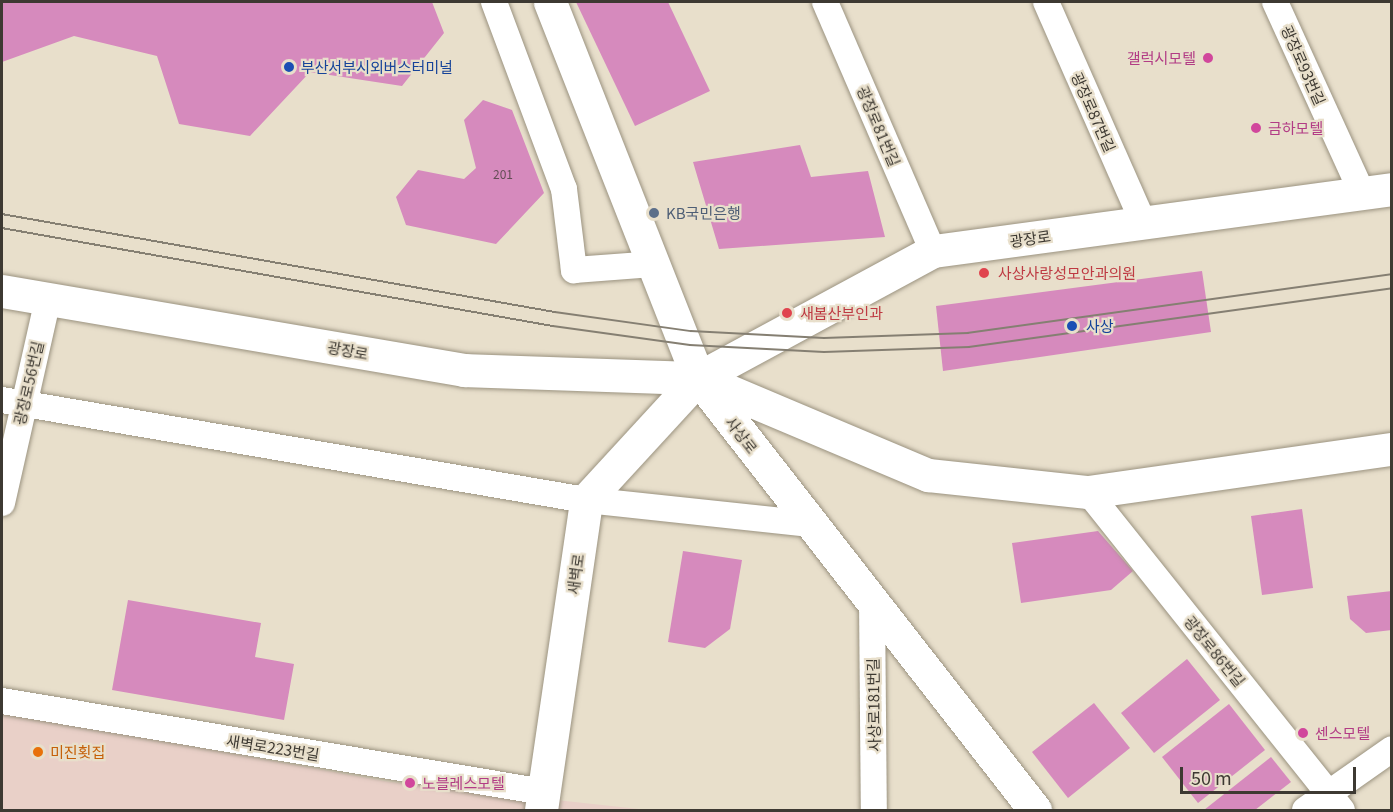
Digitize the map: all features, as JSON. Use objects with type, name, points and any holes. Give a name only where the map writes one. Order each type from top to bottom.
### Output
[{"type":"main road","name":"사상로","points":[[550,2],[698,378],[1035,810]]},
{"type":"main road","name":"광장로","points":[[698,378],[933,251],[1377,191]]},
{"type":"main road","name":"광장로","points":[[2,291],[464,370],[698,378],[928,475],[1088,492],[1392,449]]},
{"type":"main road","points":[[586,500],[698,378]]},
{"type":"main road","name":"새벽로","points":[[543,801],[586,500]]},
{"type":"street","points":[[494,2],[564,189],[574,270],[653,264]]},
{"type":"street","name":"광장로81번길","points":[[825,2],[933,251]]},
{"type":"street","name":"광장로87번길","points":[[1046,2],[1143,222]]},
{"type":"street","name":"광장로93번길","points":[[1275,2],[1377,191]]},
{"type":"street","name":"광장로56번길","points":[[2,502],[12,402],[48,299]]},
{"type":"street","points":[[12,402],[586,500],[812,524]]},
{"type":"street","name":"광장로86번길","points":[[1088,492],[1335,802]]},
{"type":"street","name":"사상로181번길","points":[[872,600],[874,810]]},
{"type":"street","name":"새벽로223번길","points":[[2,701],[543,801]]},
{"type":"street","points":[[1305,810],[1335,802],[1392,749]]},
{"type":"shaded area","points":[[2,712],[390,782],[648,810],[2,810]]},
{"type":"building","name":"부산서부시외버스터미널","points":[[2,2],[432,2],[444,33],[402,86],[310,72],[250,136],[179,124],[157,56],[74,36],[2,62]]},
{"type":"building","points":[[576,2],[668,2],[710,91],[635,126]]},
{"type":"building","points":[[483,100],[512,110],[544,193],[496,244],[406,225],[396,197],[418,170],[464,179],[476,168],[464,120]]},
{"type":"building","points":[[800,145],[811,177],[868,171],[885,237],[719,249],[693,162]]},
{"type":"building","points":[[1202,271],[1211,332],[943,371],[936,306]]},
{"type":"building","points":[[1302,509],[1313,588],[1262,595],[1251,516]]},
{"type":"building","points":[[1098,531],[1133,571],[1111,590],[1021,603],[1012,543]]},
{"type":"building","points":[[683,551],[742,560],[730,629],[705,648],[668,642]]},
{"type":"building","points":[[1392,591],[1392,630],[1366,633],[1350,619],[1347,596]]},
{"type":"building","points":[[128,600],[261,623],[255,657],[294,664],[284,720],[112,690]]},
{"type":"building","points":[[1187,659],[1220,700],[1154,753],[1121,713]]},
{"type":"building","points":[[1094,703],[1130,748],[1068,798],[1032,752]]},
{"type":"building","points":[[1229,704],[1265,750],[1198,803],[1162,757]]},
{"type":"building","points":[[1271,757],[1291,782],[1255,810],[1204,810]]},
{"type":"tram line","points":[[2,214],[555,312],[691,331],[824,338],[968,333],[1392,274]]},
{"type":"tram line","points":[[2,228],[553,326],[690,345],[824,352],[969,347],[1392,288]]},
{"type":"place","name":"갤럭시모텔","points":[[1208,58]]},
{"type":"place","name":"부산서부시외버스터미널","points":[[289,67]]},
{"type":"place","name":"금하모텔","points":[[1256,128]]},
{"type":"place","name":"KB국민은행","points":[[654,213]]},
{"type":"place","name":"사상사랑성모안과의원","points":[[984,273]]},
{"type":"place","name":"새봄산부인과","points":[[787,313]]},
{"type":"place","name":"사상","points":[[1072,326]]},
{"type":"place","name":"센스모텔","points":[[1303,733]]},
{"type":"place","name":"미진횟집","points":[[38,752]]},
{"type":"place","name":"노블레스모텔","points":[[410,783]]}]
